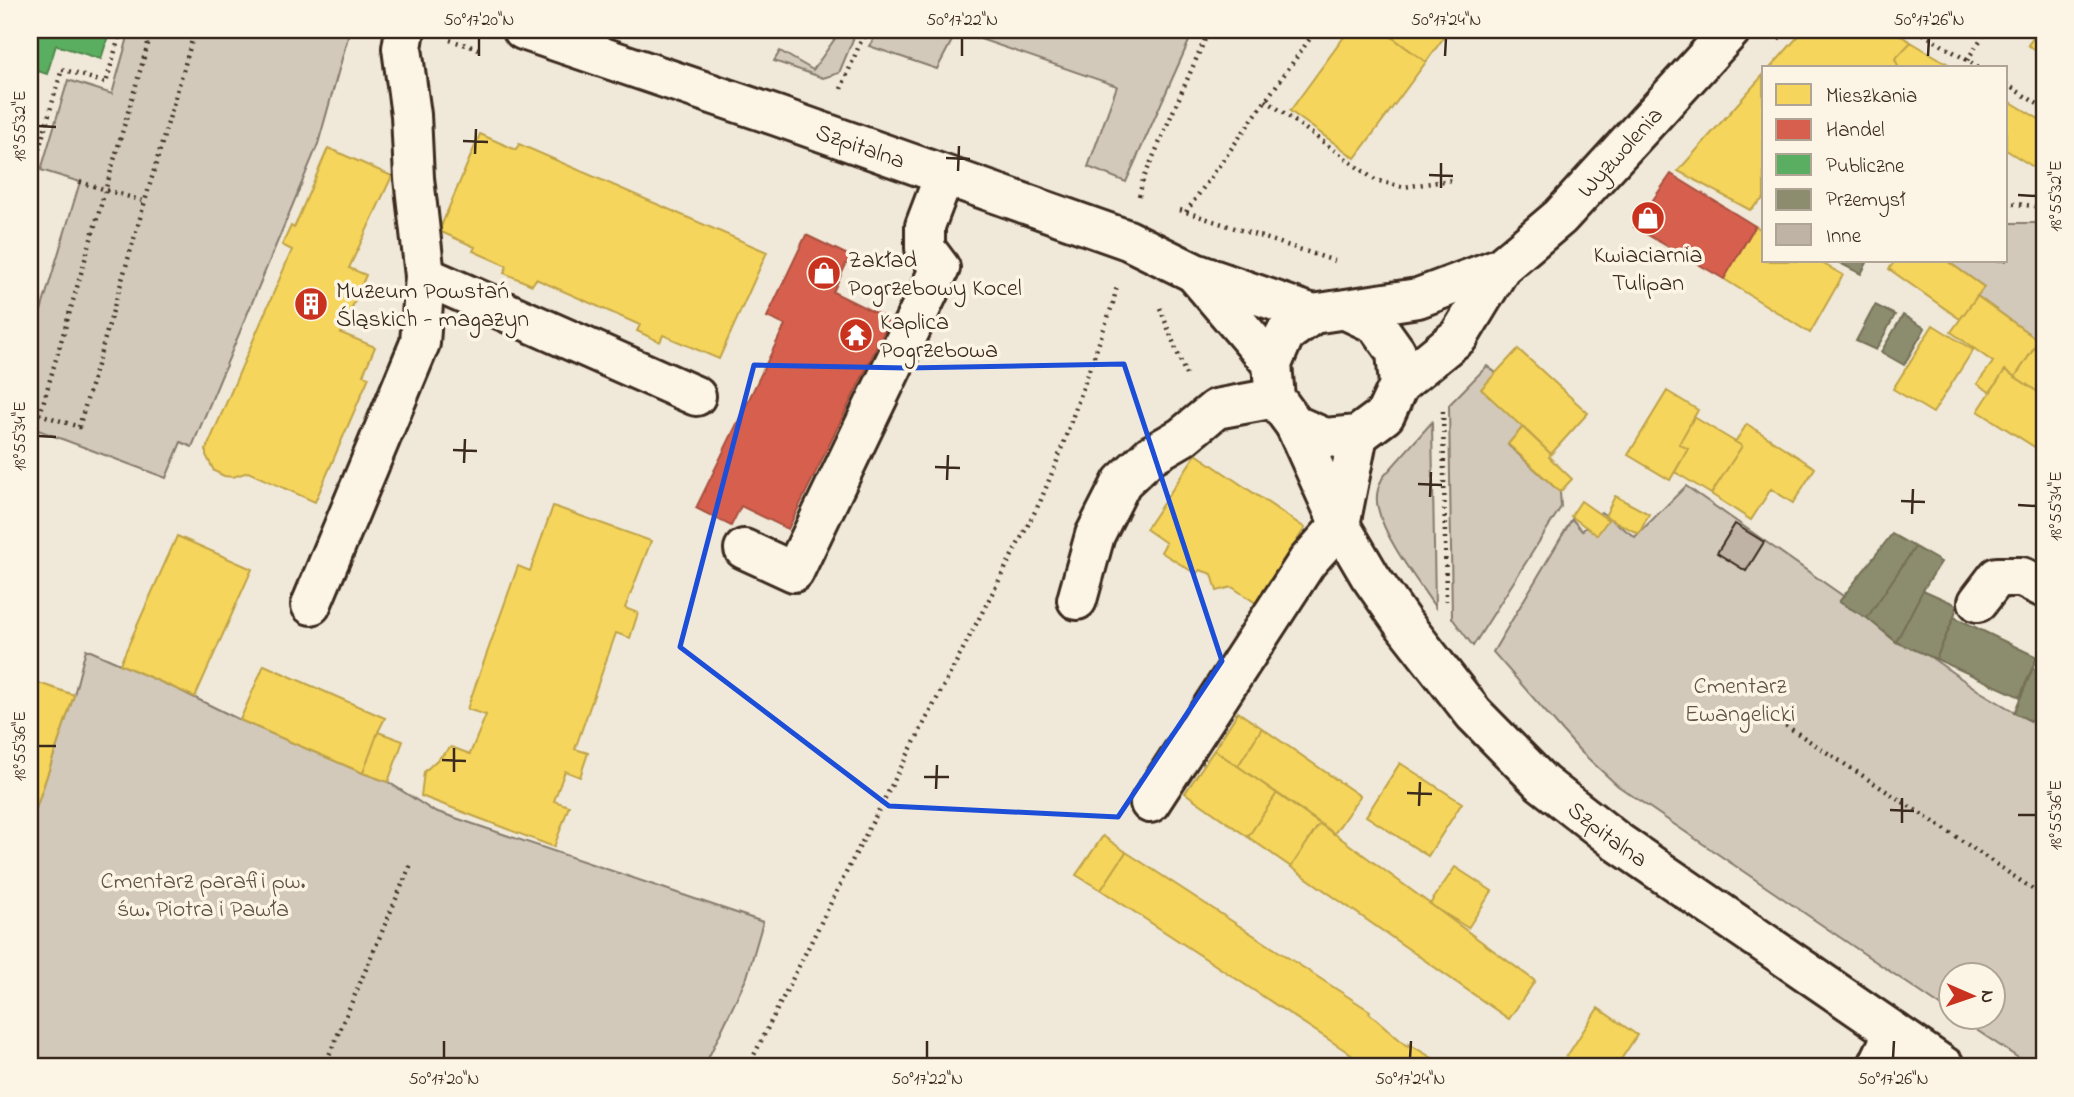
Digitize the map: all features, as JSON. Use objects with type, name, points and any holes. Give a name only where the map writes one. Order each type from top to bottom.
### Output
[{"type":"street","points":[[311,605],[420,343],[425,275],[414,178],[411,115],[402,48],[405,30]]},
{"type":"street","name":"Szpitalna","points":[[523,30],[1128,240],[1195,273],[1329,312]]},
{"type":"street","name":"Wyzwolenia","points":[[1399,385],[1459,336],[1501,267],[1560,217],[1731,30]]},
{"type":"street","points":[[744,549],[794,572],[940,268],[925,248],[925,226],[944,176]]},
{"type":"street","name":"Wyzwolenia","points":[[1329,312],[1418,298],[1501,267]]},
{"type":"street","name":"Szpitalna","points":[[1195,273],[1280,396],[1340,525],[1370,576],[1402,622],[1474,714],[1542,783],[1619,843],[1945,1067]]},
{"type":"street","points":[[425,275],[696,397]]},
{"type":"street","points":[[1329,312],[1376,324],[1396,352],[1399,385],[1385,415],[1358,435],[1325,439],[1280,396],[1285,334],[1329,312]]},
{"type":"street","points":[[1077,600],[1095,535],[1122,482],[1151,455],[1182,437],[1216,409],[1280,396]]},
{"type":"street","points":[[1150,803],[1307,562],[1340,525],[1358,435]]},
{"type":"street","points":[[1978,602],[1997,577],[2022,577],[2044,588]]},
{"type":"street","points":[[1877,1067],[1894,1032]]},
{"type":"path","points":[[30,154],[37,156],[62,69],[106,83],[121,30]]},
{"type":"path","points":[[152,30],[40,414],[79,427],[195,30]]},
{"type":"path","points":[[837,99],[861,41],[870,30]]},
{"type":"path","points":[[1150,202],[1138,198],[1143,180],[1209,30]]},
{"type":"path","points":[[1186,212],[1317,30]]},
{"type":"path","points":[[1917,30],[1977,66]]},
{"type":"path","points":[[1967,60],[1987,30]]},
{"type":"path","points":[[2008,85],[2044,108]]},
{"type":"path","points":[[1266,100],[1375,180],[1403,187],[1452,180]]},
{"type":"path","points":[[80,182],[146,202]]},
{"type":"path","points":[[2008,203],[2044,207]]},
{"type":"path","points":[[1174,208],[1342,264]]},
{"type":"path","points":[[748,1067],[857,850],[1040,502],[1113,303],[1128,240]]},
{"type":"path","points":[[1157,303],[1185,373],[1198,396],[1216,409]]},
{"type":"path","points":[[1443,410],[1446,601]]},
{"type":"path","points":[[1768,714],[2044,897]]},
{"type":"path","points":[[324,1067],[411,864]]},
{"type":"highlighted area","points":[[1124,364],[1222,661],[1118,817],[889,806],[680,647],[754,365],[907,368]]},
{"type":"green space","points":[[130,30],[350,30],[318,144],[192,447],[181,442],[166,478],[30,427],[30,347],[80,182],[41,170],[68,80],[112,94]]},
{"type":"green space","points":[[841,30],[857,30],[839,73],[823,78],[774,61],[780,51],[813,70]]},
{"type":"green space","points":[[880,30],[1194,30],[1126,182],[1088,167],[1117,86],[957,31],[937,69],[869,46]]},
{"type":"green space","points":[[2008,223],[2044,223],[2044,333],[2039,341],[1977,296],[1984,287],[1948,262],[2008,262]]},
{"type":"green space","points":[[1487,366],[1496,373],[1523,427],[1508,445],[1560,492],[1561,507],[1473,646],[1452,618],[1449,405]]},
{"type":"green space","points":[[1432,422],[1435,607],[1387,533],[1377,499],[1383,477]]},
{"type":"green space","name":"Cmentarz Ewangelicki","points":[[1686,486],[1979,691],[2044,729],[2044,1067],[2032,1067],[1976,1030],[2008,1030],[2008,960],[1938,960],[1938,1004],[1618,786],[1580,751],[1493,652],[1572,519],[1582,531],[1601,512],[1635,537]]},
{"type":"green space","name":"Cmentarz parafii pw. św. Piotra i Pawła","points":[[86,649],[240,720],[388,782],[432,810],[763,922],[747,977],[704,1067],[30,1067],[30,826],[74,695]]},
{"type":"building: Mieszkania","points":[[1349,30],[1382,30],[1426,62],[1355,158],[1290,111]]},
{"type":"building: Mieszkania","points":[[1382,30],[1449,30],[1426,62]]},
{"type":"building: Mieszkania","points":[[1804,30],[1891,30],[1911,42],[1895,59],[1898,66],[1772,66]]},
{"type":"building: Mieszkania","points":[[2039,30],[2044,30],[2044,56],[2028,45]]},
{"type":"building: Mieszkania","points":[[1911,42],[1952,66],[1898,66],[1895,59]]},
{"type":"building: Mieszkania","points":[[1762,76],[1762,200],[1750,210],[1678,171]]},
{"type":"building: Mieszkania","points":[[2008,103],[2044,122],[2044,165],[2040,171],[2008,151]]},
{"type":"building: Mieszkania","points":[[480,134],[516,150],[519,144],[767,252],[719,359],[663,335],[660,342],[637,331],[640,325],[536,279],[532,285],[504,273],[507,266],[473,251],[475,247],[439,231]]},
{"type":"building: Mieszkania","name":"Muzeum Powstań Śląskich - magazyn","points":[[328,148],[392,176],[349,268],[366,275],[341,333],[375,347],[363,375],[369,377],[315,502],[248,472],[233,477],[224,476],[214,471],[206,450],[292,250],[282,245],[291,226],[294,228]]},
{"type":"building: Mieszkania","points":[[2044,165],[2044,188],[2034,181]]},
{"type":"building: Mieszkania","points":[[1755,226],[1762,230],[1762,262],[1820,262],[1843,275],[1810,333],[1724,279]]},
{"type":"building: Mieszkania","points":[[1894,262],[1948,262],[1984,287],[1960,319],[1889,269]]},
{"type":"building: Mieszkania","points":[[1977,296],[2039,341],[2015,377],[2005,370],[1990,392],[1977,384],[1993,362],[1951,332]]},
{"type":"building: Mieszkania","points":[[1933,325],[1973,350],[1933,413],[1893,389]]},
{"type":"building: Mieszkania","points":[[2044,333],[2044,396],[2015,377]]},
{"type":"building: Mieszkania","points":[[1518,349],[1588,413],[1551,454],[1481,389]]},
{"type":"building: Mieszkania","points":[[2005,370],[2044,396],[2044,453],[1978,411]]},
{"type":"building: Mieszkania","points":[[1667,391],[1698,410],[1679,444],[1688,449],[1670,480],[1628,455]]},
{"type":"building: Mieszkania","points":[[1694,417],[1742,446],[1711,494],[1675,472],[1688,449],[1679,444]]},
{"type":"building: Mieszkania","points":[[1747,424],[1815,468],[1793,503],[1771,489],[1751,520],[1711,494],[1742,446],[1735,442]]},
{"type":"building: Mieszkania","points":[[1523,427],[1572,479],[1560,492],[1508,444]]},
{"type":"building: Mieszkania","points":[[1196,454],[1305,528],[1256,603],[1232,587],[1217,591],[1212,574],[1200,570],[1196,574],[1161,552],[1166,543],[1146,529]]},
{"type":"building: Mieszkania","points":[[1615,496],[1649,514],[1639,534],[1605,516]]},
{"type":"building: Mieszkania","points":[[1581,501],[1608,520],[1597,535],[1571,516]]},
{"type":"building: Mieszkania","points":[[553,506],[651,541],[625,608],[638,613],[630,638],[616,633],[575,749],[588,753],[580,777],[565,771],[554,801],[569,806],[554,847],[421,796],[424,772],[451,747],[470,754],[486,715],[467,709],[518,566],[530,571]]},
{"type":"building: Mieszkania","points":[[177,536],[252,569],[195,697],[120,664]]},
{"type":"building: Mieszkania","points":[[264,665],[385,718],[363,773],[240,720]]},
{"type":"building: Mieszkania","points":[[30,680],[74,695],[30,826]]},
{"type":"building: Mieszkania","points":[[1238,712],[1262,728],[1238,766],[1214,750]]},
{"type":"building: Mieszkania","points":[[1262,728],[1360,796],[1334,834],[1238,766]]},
{"type":"building: Mieszkania","points":[[378,732],[403,741],[388,782],[363,773]]},
{"type":"building: Mieszkania","points":[[1214,750],[1277,793],[1248,837],[1185,793]]},
{"type":"building: Mieszkania","points":[[1400,763],[1462,803],[1428,856],[1366,816]]},
{"type":"building: Mieszkania","points":[[1277,793],[1320,823],[1291,867],[1248,837]]},
{"type":"building: Mieszkania","points":[[1320,823],[1535,981],[1509,1019],[1291,867]]},
{"type":"building: Mieszkania","points":[[1103,836],[1126,852],[1101,890],[1076,875]]},
{"type":"building: Mieszkania","points":[[1126,852],[1370,1011],[1369,1013],[1408,1047],[1409,1044],[1447,1067],[1366,1067],[1346,1051],[1101,890]]},
{"type":"building: Mieszkania","points":[[1455,867],[1492,891],[1468,928],[1430,904]]},
{"type":"building: Mieszkania","points":[[1598,1008],[1637,1035],[1616,1067],[1560,1067]]},
{"type":"building: Handel","points":[[1671,174],[1755,226],[1724,279],[1634,227]]},
{"type":"building: Handel","points":[[806,235],[850,256],[833,292],[890,320],[788,529],[741,506],[731,526],[696,508],[785,325],[767,317]]},
{"type":"building: Publiczne","points":[[30,30],[110,30],[101,59],[56,45],[47,74],[38,71],[30,97]]},
{"type":"building: Przemysł","points":[[1838,262],[1867,262],[1861,274]]},
{"type":"building: Przemysł","points":[[1875,305],[1895,315],[1876,350],[1856,341]]},
{"type":"building: Przemysł","points":[[1903,315],[1925,328],[1904,365],[1881,352]]},
{"type":"building: Przemysł","points":[[1892,534],[1915,547],[1867,618],[1839,602]]},
{"type":"building: Przemysł","points":[[1915,547],[1941,562],[1896,642],[1867,618]]},
{"type":"building: Przemysł","points":[[1923,590],[1957,605],[1936,659],[1896,642]]},
{"type":"building: Przemysł","points":[[1954,617],[2037,657],[2020,697],[1936,659]]},
{"type":"building: Przemysł","points":[[2033,668],[2044,673],[2044,727],[2014,713]]},
{"type":"building: Inne","points":[[1735,524],[1764,542],[1746,571],[1717,553]]},
{"type":"place","name":"Kwiaciarnia Tulipan","points":[[1648,218]]},
{"type":"place","name":"Zakład Pogrzebowy Kocel","points":[[824,273]]},
{"type":"place","name":"Muzeum Powstań Śląskich - magazyn","points":[[311,304]]},
{"type":"place","name":"Kaplica Pogrzebowa","points":[[856,335]]}]
